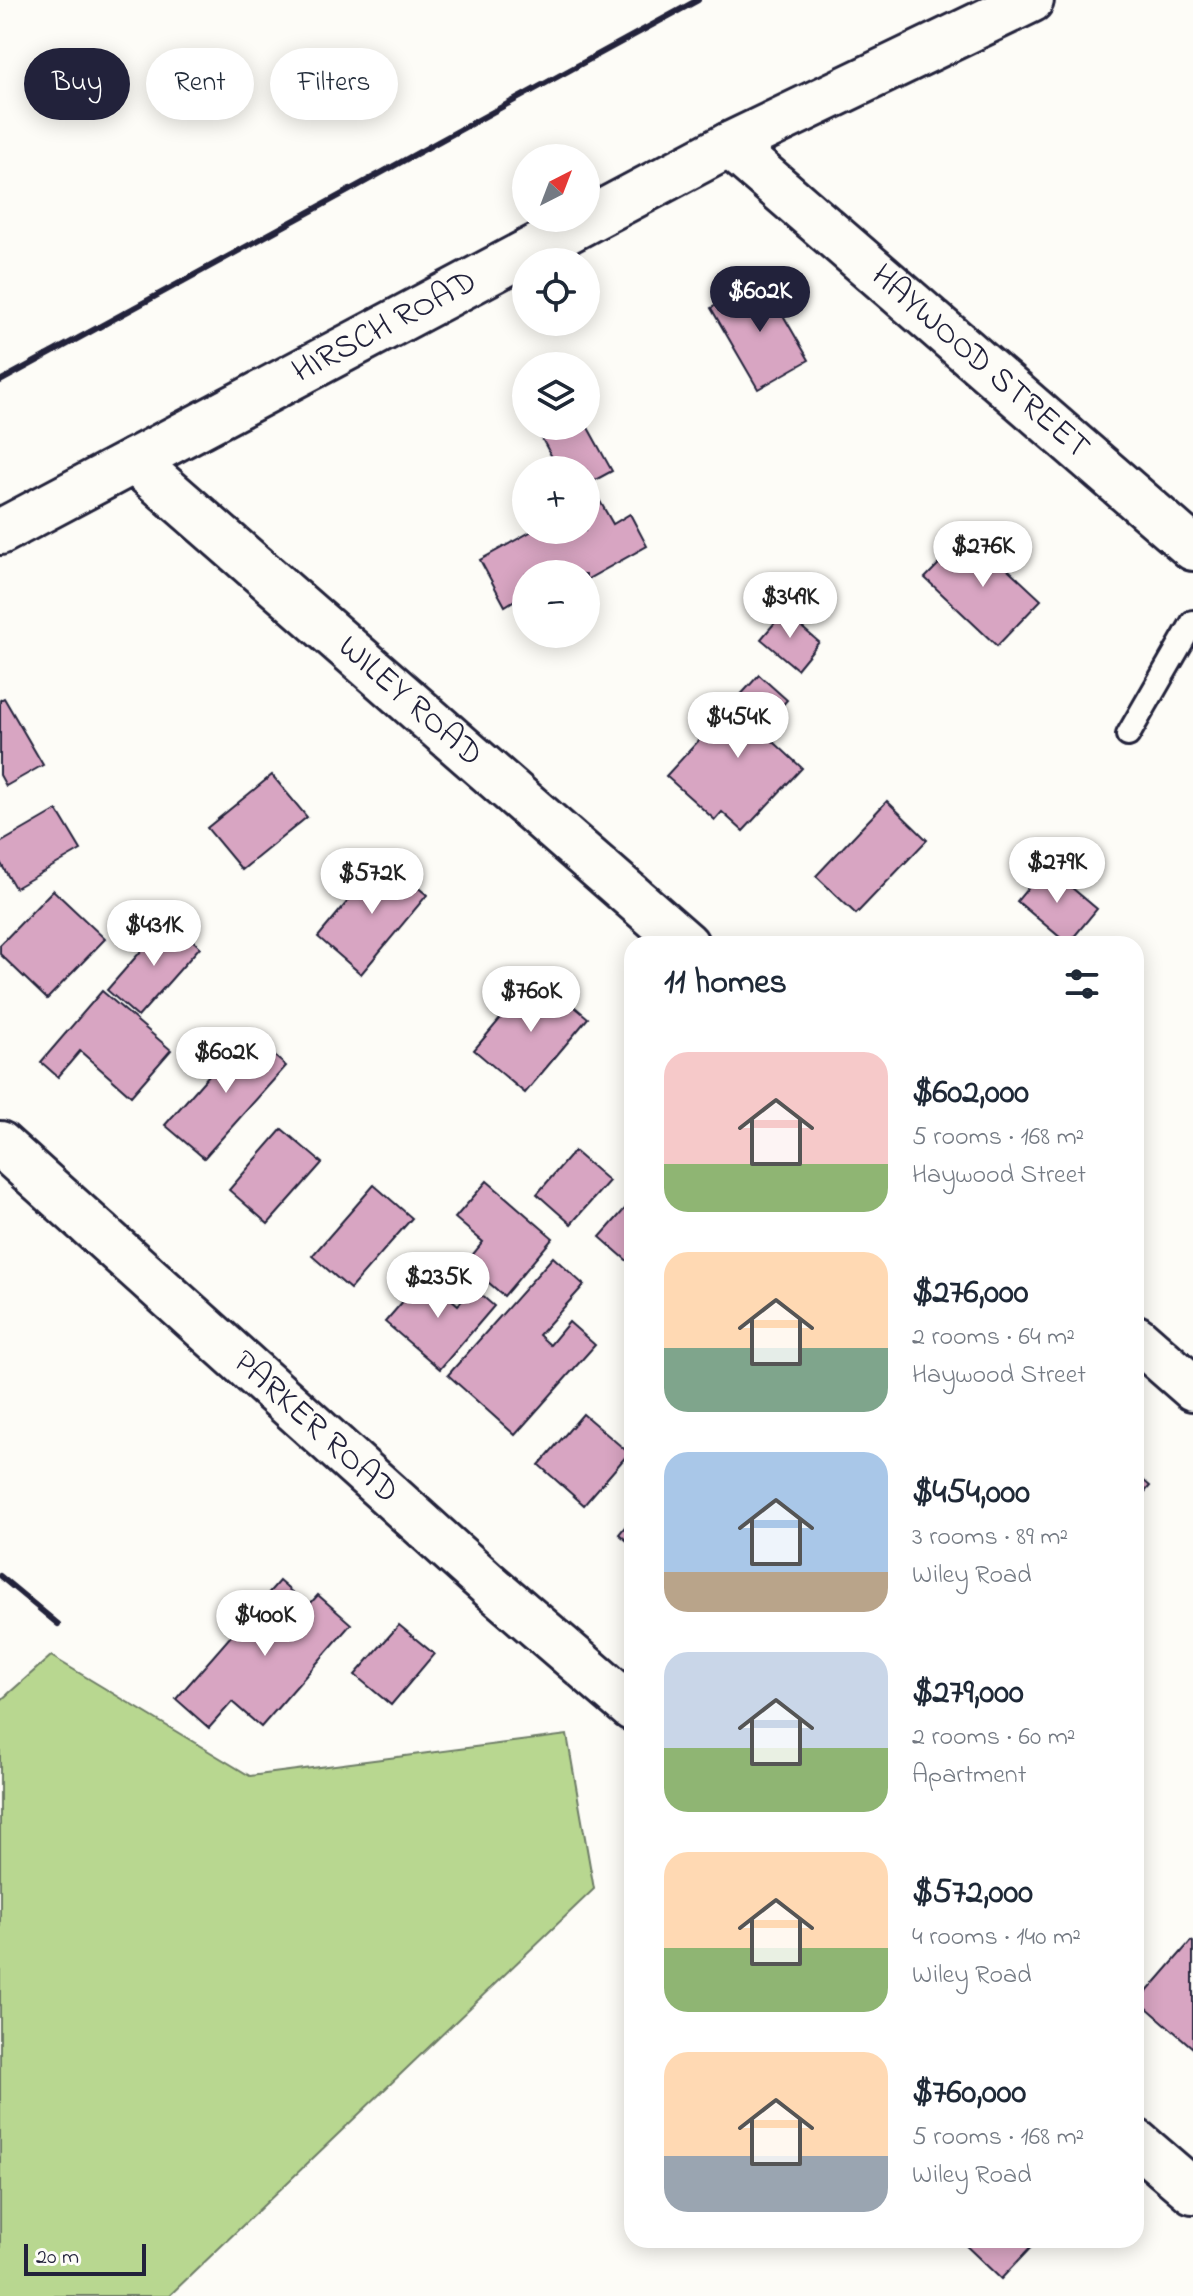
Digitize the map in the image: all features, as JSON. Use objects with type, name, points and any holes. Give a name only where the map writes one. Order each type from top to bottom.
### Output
[{"type":"main road","name":"HIRSCH ROAD","points":[[0,532],[729,145],[1031,0]]},
{"type":"main road","name":"HAYWOOD STREET","points":[[729,145],[1193,548]]},
{"type":"main road","name":"WILEY ROAD","points":[[134,461],[677,936]]},
{"type":"main road","name":"PARKER ROAD","points":[[0,1144],[488,1584],[624,1701]]},
{"type":"main road","points":[[1144,1345],[1193,1388]]},
{"type":"main road","points":[[1144,2149],[1193,2191]]},
{"type":"lane","points":[[1128,735],[1193,622]]},
{"type":"green space","points":[[51,1656],[250,1776],[567,1735],[594,1889],[169,2296],[0,2296],[0,1701]]},
{"type":"building","points":[[762,279],[809,360],[758,389],[711,308]]},
{"type":"building","points":[[543,440],[595,440],[612,471],[600,477],[600,456],[551,456]]},
{"type":"building","points":[[600,501],[613,524],[630,514],[647,546],[600,572],[600,560],[512,560],[512,602],[505,606],[480,560],[512,542],[600,544]]},
{"type":"building","points":[[969,533],[1041,600],[997,646],[925,578]]},
{"type":"building","points":[[784,612],[819,642],[797,669],[761,639]]},
{"type":"building","points":[[759,675],[787,700],[761,730],[802,768],[743,831],[722,812],[715,820],[666,776]]},
{"type":"building","points":[[4,698],[43,765],[6,786],[0,775],[0,700]]},
{"type":"building","points":[[272,775],[307,817],[242,870],[207,828]]},
{"type":"building","points":[[887,801],[927,840],[856,914],[816,876]]},
{"type":"building","points":[[57,810],[81,850],[15,888],[0,862],[0,843]]},
{"type":"building","points":[[383,859],[427,895],[361,974],[318,937]]},
{"type":"building","points":[[1046,866],[1097,909],[1075,936],[1059,936],[1017,901]]},
{"type":"building","points":[[53,890],[105,939],[47,999],[0,954],[0,945]]},
{"type":"building","points":[[169,919],[200,947],[138,1017],[107,990]]},
{"type":"building","points":[[537,975],[588,1018],[525,1093],[474,1050]]},
{"type":"building","points":[[102,991],[171,1050],[131,1096],[80,1051],[58,1077],[41,1062]]},
{"type":"building","points":[[247,1032],[286,1066],[204,1158],[165,1125]]},
{"type":"building","points":[[282,1129],[322,1163],[268,1224],[229,1190]]},
{"type":"building","points":[[574,1151],[609,1181],[571,1224],[537,1194]]},
{"type":"building","points":[[487,1181],[553,1238],[504,1296],[466,1263],[483,1242],[455,1218]]},
{"type":"building","points":[[374,1185],[412,1218],[350,1289],[312,1256]]},
{"type":"building","points":[[624,1210],[624,1258],[600,1237]]},
{"type":"building","points":[[553,1257],[584,1285],[539,1335],[550,1345],[569,1322],[595,1345],[515,1435],[448,1375]]},
{"type":"building","points":[[425,1276],[458,1305],[473,1288],[494,1306],[440,1369],[385,1322]]},
{"type":"building","points":[[583,1414],[624,1449],[624,1459],[584,1505],[539,1465]]},
{"type":"building","points":[[279,1581],[308,1606],[318,1595],[351,1624],[261,1727],[232,1702],[209,1728],[176,1699]]},
{"type":"building","points":[[399,1625],[434,1654],[391,1705],[355,1675]]},
{"type":"building","points":[[1193,1942],[1193,2048],[1144,2005],[1144,1995]]},
{"type":"building","points":[[968,2248],[1030,2248],[1001,2279]]},
{"type":"railway","points":[[0,381],[698,0]]},
{"type":"railway","points":[[0,1576],[58,1624]]}]
